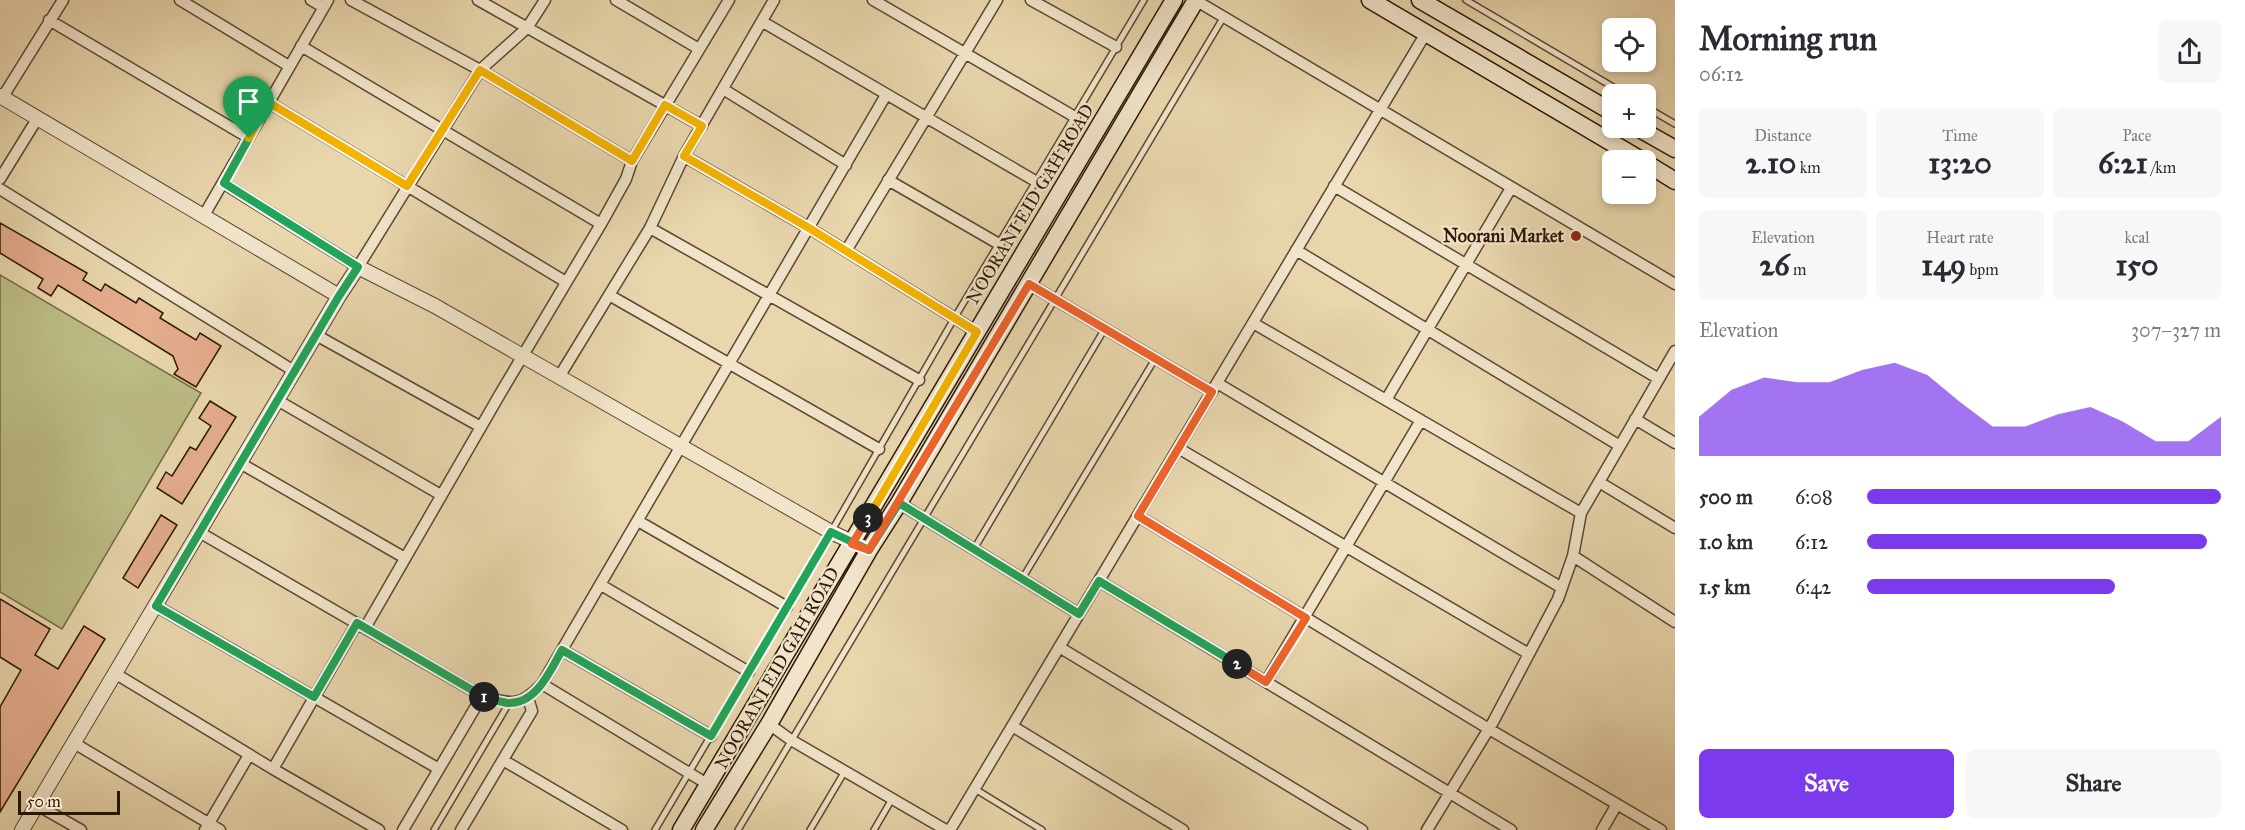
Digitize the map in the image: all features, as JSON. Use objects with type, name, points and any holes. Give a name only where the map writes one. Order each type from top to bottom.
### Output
[{"type":"main road","name":"NOORANI EID GAH ROAD","points":[[681,830],[1174,0]]},
{"type":"main road","name":"NOORANI EID GAH ROAD","points":[[704,830],[769,724],[869,550],[1196,0]]},
{"type":"main road","points":[[1370,0],[1624,150]]},
{"type":"main road","points":[[1420,0],[1602,106]]},
{"type":"main road","points":[[1656,138],[1675,149]]},
{"type":"main road","points":[[1656,169],[1675,181]]},
{"type":"street","points":[[63,0],[1,97],[339,296]]},
{"type":"street","points":[[180,0],[289,66]]},
{"type":"street","points":[[203,217],[326,4],[311,0]]},
{"type":"street","points":[[351,0],[480,70],[632,161]]},
{"type":"street","points":[[478,0],[702,126]]},
{"type":"street","points":[[22,830],[339,296],[442,130],[480,70],[527,28],[545,0]]},
{"type":"street","points":[[616,0],[699,49]]},
{"type":"street","points":[[273,769],[314,697],[405,558],[522,355],[601,224],[626,179],[632,161],[729,0]]},
{"type":"street","points":[[558,377],[650,228],[684,156],[774,0]]},
{"type":"street","points":[[873,0],[1075,117]]},
{"type":"street","points":[[846,251],[997,0]]},
{"type":"street","points":[[1031,0],[1116,47]]},
{"type":"street","points":[[1196,0],[1675,284]]},
{"type":"street","points":[[49,20],[249,138]]},
{"type":"street","points":[[763,22],[1037,182]]},
{"type":"street","points":[[769,724],[791,740],[948,830],[975,789],[1426,33]]},
{"type":"street","points":[[301,46],[601,224]]},
{"type":"street","points":[[723,89],[846,165]]},
{"type":"street","points":[[199,532],[482,696],[508,703],[528,698],[542,684],[886,95]]},
{"type":"street","points":[[268,102],[566,282]]},
{"type":"street","points":[[0,179],[37,119]]},
{"type":"street","points":[[684,156],[809,228],[977,332]]},
{"type":"street","points":[[888,180],[999,244]]},
{"type":"street","points":[[224,183],[358,267],[435,306],[852,544],[869,550]]},
{"type":"street","points":[[1334,186],[1659,380]]},
{"type":"street","points":[[1386,399],[1511,188]]},
{"type":"street","points":[[0,189],[294,371]]},
{"type":"street","points":[[650,228],[919,380]]},
{"type":"street","points":[[1296,250],[1620,446]]},
{"type":"street","points":[[1029,284],[1155,359],[1214,387],[1384,482],[1562,588]]},
{"type":"street","points":[[609,295],[879,449]]},
{"type":"street","points":[[1253,322],[1581,513]]},
{"type":"street","points":[[316,335],[481,427]]},
{"type":"street","points":[[1427,830],[1489,729],[1529,654],[1562,588],[1573,556],[1581,513],[1674,354]]},
{"type":"street","points":[[277,400],[441,495]]},
{"type":"street","points":[[1635,419],[1675,443]]},
{"type":"street","points":[[1266,682],[1306,618],[1421,420]]},
{"type":"street","points":[[1178,448],[1529,654]]},
{"type":"street","points":[[240,463],[405,558]]},
{"type":"street","points":[[1599,482],[1675,528]]},
{"type":"street","points":[[899,503],[1079,614]]},
{"type":"street","points":[[1138,516],[1489,729],[1661,830]]},
{"type":"street","points":[[638,521],[787,607]]},
{"type":"street","points":[[1573,556],[1675,622]]},
{"type":"street","points":[[1099,581],[1510,830]]},
{"type":"street","points":[[600,585],[749,672]]},
{"type":"street","points":[[156,606],[438,769]]},
{"type":"street","points":[[1059,647],[1362,830]]},
{"type":"street","points":[[562,650],[711,736]]},
{"type":"street","points":[[116,674],[249,755],[379,830]]},
{"type":"street","points":[[542,684],[709,785]]},
{"type":"street","points":[[403,830],[482,696]]},
{"type":"street","points":[[464,829],[531,711],[528,698]]},
{"type":"street","points":[[1012,726],[1183,830]]},
{"type":"street","points":[[75,743],[207,827],[220,830]]},
{"type":"street","points":[[207,827],[249,755]]},
{"type":"street","points":[[503,760],[622,830]]},
{"type":"street","points":[[1602,830],[1617,804]]},
{"type":"street","points":[[37,805],[81,830]]},
{"type":"lane","points":[[655,830],[1144,0]]},
{"type":"lane","points":[[1466,0],[1608,84]]},
{"type":"lane","points":[[738,830],[922,518],[1224,17]]},
{"type":"lane","points":[[1656,113],[1675,124]]},
{"type":"lane","points":[[974,549],[1104,330]]},
{"type":"lane","points":[[1022,579],[1155,359]]},
{"type":"lane","points":[[434,830],[508,703]]},
{"type":"lane","points":[[810,830],[845,771]]},
{"type":"lane","points":[[975,789],[1042,830]]},
{"type":"lane","points":[[874,830],[892,799]]},
{"type":"green space","points":[[0,275],[201,393],[62,629],[0,592]]},
{"type":"building","points":[[0,223],[87,273],[83,280],[101,291],[105,284],[136,303],[139,298],[163,313],[160,318],[196,340],[200,333],[221,346],[196,387],[174,374],[178,369],[173,356],[58,285],[51,296],[38,288],[43,279],[0,253]]},
{"type":"building","points":[[210,401],[236,417],[182,504],[157,488],[166,472],[172,476],[190,447],[196,450],[211,426],[199,418]]},
{"type":"building","points":[[161,515],[177,525],[138,588],[123,578]]},
{"type":"building","points":[[0,599],[50,629],[35,655],[58,669],[84,626],[105,639],[0,812],[0,707],[21,670],[0,657]]},
{"type":"place","name":"Noorani Market","points":[[1576,236]]},
{"type":"route","points":[[249,138],[224,183],[358,267],[156,606],[314,697],[357,623],[482,696],[508,703],[528,698],[542,684],[562,650],[711,736],[831,532],[852,544],[869,550],[899,503],[1079,614],[1099,581],[1266,682],[1306,618],[1138,516],[1212,392],[1029,284],[869,550],[852,544],[977,332],[809,228],[684,156],[702,126],[665,105],[632,161],[480,70],[407,186],[268,102],[249,138]]}]
